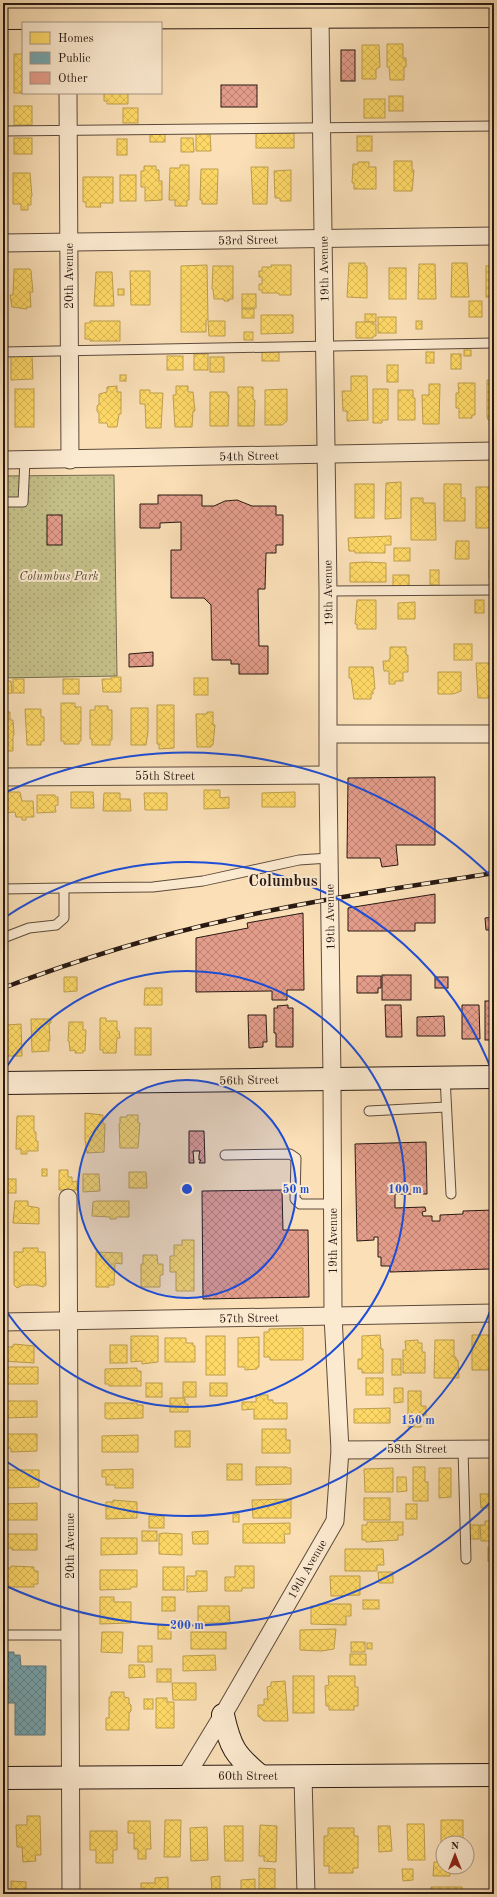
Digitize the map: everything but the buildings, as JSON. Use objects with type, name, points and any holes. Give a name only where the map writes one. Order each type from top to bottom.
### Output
[{"type":"main road","points":[[3,18],[249,10],[287,10],[320,18],[494,16]]},
{"type":"street","points":[[494,3],[494,16]]},
{"type":"street","name":"19th Avenue","points":[[186,1776],[335,1521],[340,1450],[333,1316],[328,775],[328,591],[320,18]]},
{"type":"street","name":"20th Avenue","points":[[68,94],[70,460]]},
{"type":"street","name":"53rd Street","points":[[3,243],[494,236]]},
{"type":"street","name":"54th Street","points":[[3,460],[70,460],[494,451]]},
{"type":"street","points":[[329,734],[494,734]]},
{"type":"street","name":"55th Street","points":[[3,777],[328,775]]},
{"type":"street","name":"56th Street","points":[[3,1082],[494,1077]]},
{"type":"street","name":"20th Avenue","points":[[68,1198],[70,1321],[71,1894]]},
{"type":"street","name":"57th Street","points":[[3,1322],[494,1313]]},
{"type":"street","name":"58th Street","points":[[340,1450],[494,1449]]},
{"type":"street","points":[[223,1715],[228,1740],[243,1762],[260,1776]]},
{"type":"street","name":"60th Street","points":[[3,1778],[494,1775]]},
{"type":"street","points":[[303,1776],[306,1894]]},
{"type":"lane","points":[[3,131],[321,129],[494,126]]},
{"type":"lane","points":[[3,352],[494,343]]},
{"type":"lane","points":[[3,502],[24,502],[25,460]]},
{"type":"lane","points":[[328,591],[494,590]]},
{"type":"lane","points":[[3,889],[154,886],[203,881],[299,860],[329,858]]},
{"type":"lane","points":[[3,938],[29,928],[56,925],[64,918],[64,888]]},
{"type":"lane","points":[[445,1077],[451,1194]]},
{"type":"lane","points":[[368,1111],[446,1107]]},
{"type":"lane","points":[[225,1155],[290,1154],[296,1158],[295,1199],[300,1204],[333,1204]]},
{"type":"lane","points":[[462,1449],[466,1559]]},
{"type":"lane","points":[[3,1635],[70,1635]]},
{"type":"green space","name":"Columbus Park","points":[[114,475],[117,676],[3,678],[3,476]]},
{"type":"railway","points":[[3,988],[116,949],[203,926],[329,899],[494,873]]},
{"type":"district","name":"Columbus","points":[[283,880]]}]
